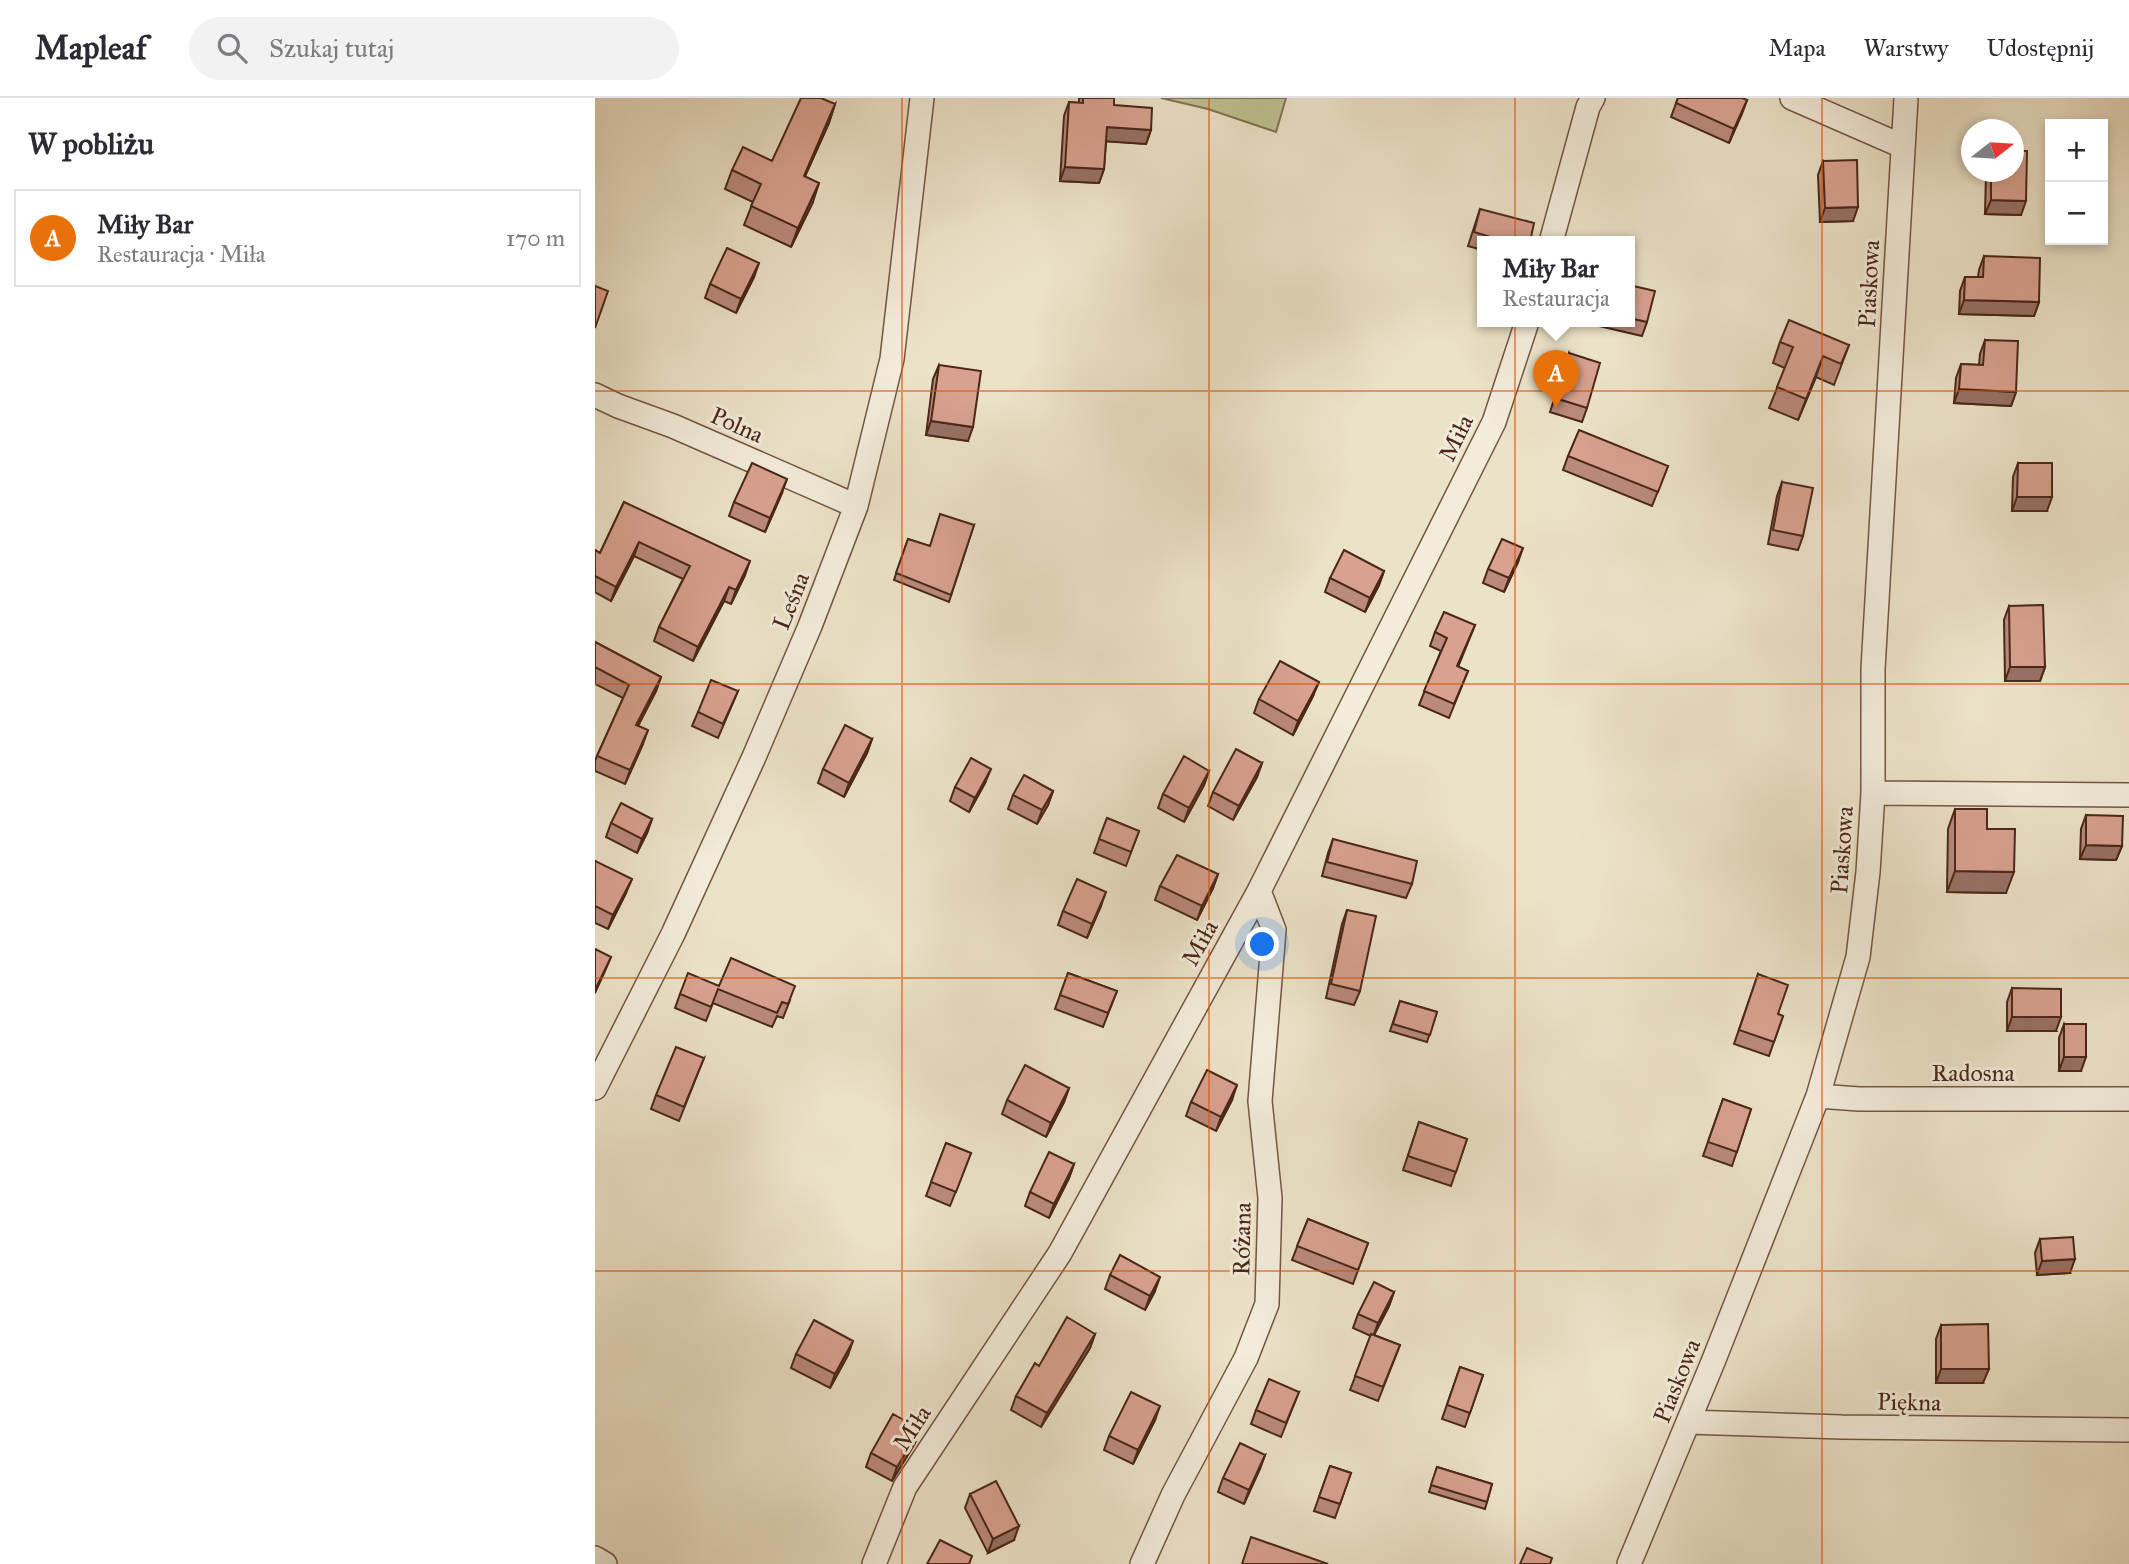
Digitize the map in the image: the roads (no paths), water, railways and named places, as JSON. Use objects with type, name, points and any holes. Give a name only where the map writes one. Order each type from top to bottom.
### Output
[{"type":"street","name":"Leśna","points":[[595,1088],[673,934],[754,757],[810,626],[856,506],[892,359],[922,98]]},
{"type":"street","points":[[1792,98],[1902,146]]},
{"type":"street","name":"Piaskowa","points":[[1629,1564],[1689,1423],[1818,1096],[1858,957],[1868,872],[1873,793],[1873,669],[1906,98]]},
{"type":"street","points":[[1553,236],[1588,101]]},
{"type":"street","name":"Miła","points":[[874,1564],[905,1487],[1060,1253],[1259,891],[1494,422],[1525,327]]},
{"type":"street","name":"Polna","points":[[595,395],[856,506]]},
{"type":"street","points":[[1873,793],[2129,795]]},
{"type":"street","name":"Różana","points":[[1142,1564],[1173,1495],[1246,1359],[1267,1304],[1271,1198],[1260,1101],[1274,930],[1259,891]]},
{"type":"street","name":"Radosna","points":[[1818,1096],[1859,1099],[2129,1099]]},
{"type":"street","name":"Piękna","points":[[1689,1423],[2129,1430]]},
{"type":"street","points":[[595,1558],[605,1564]]},
{"type":"place","name":"Miły Bar","points":[[1556,408]]}]
